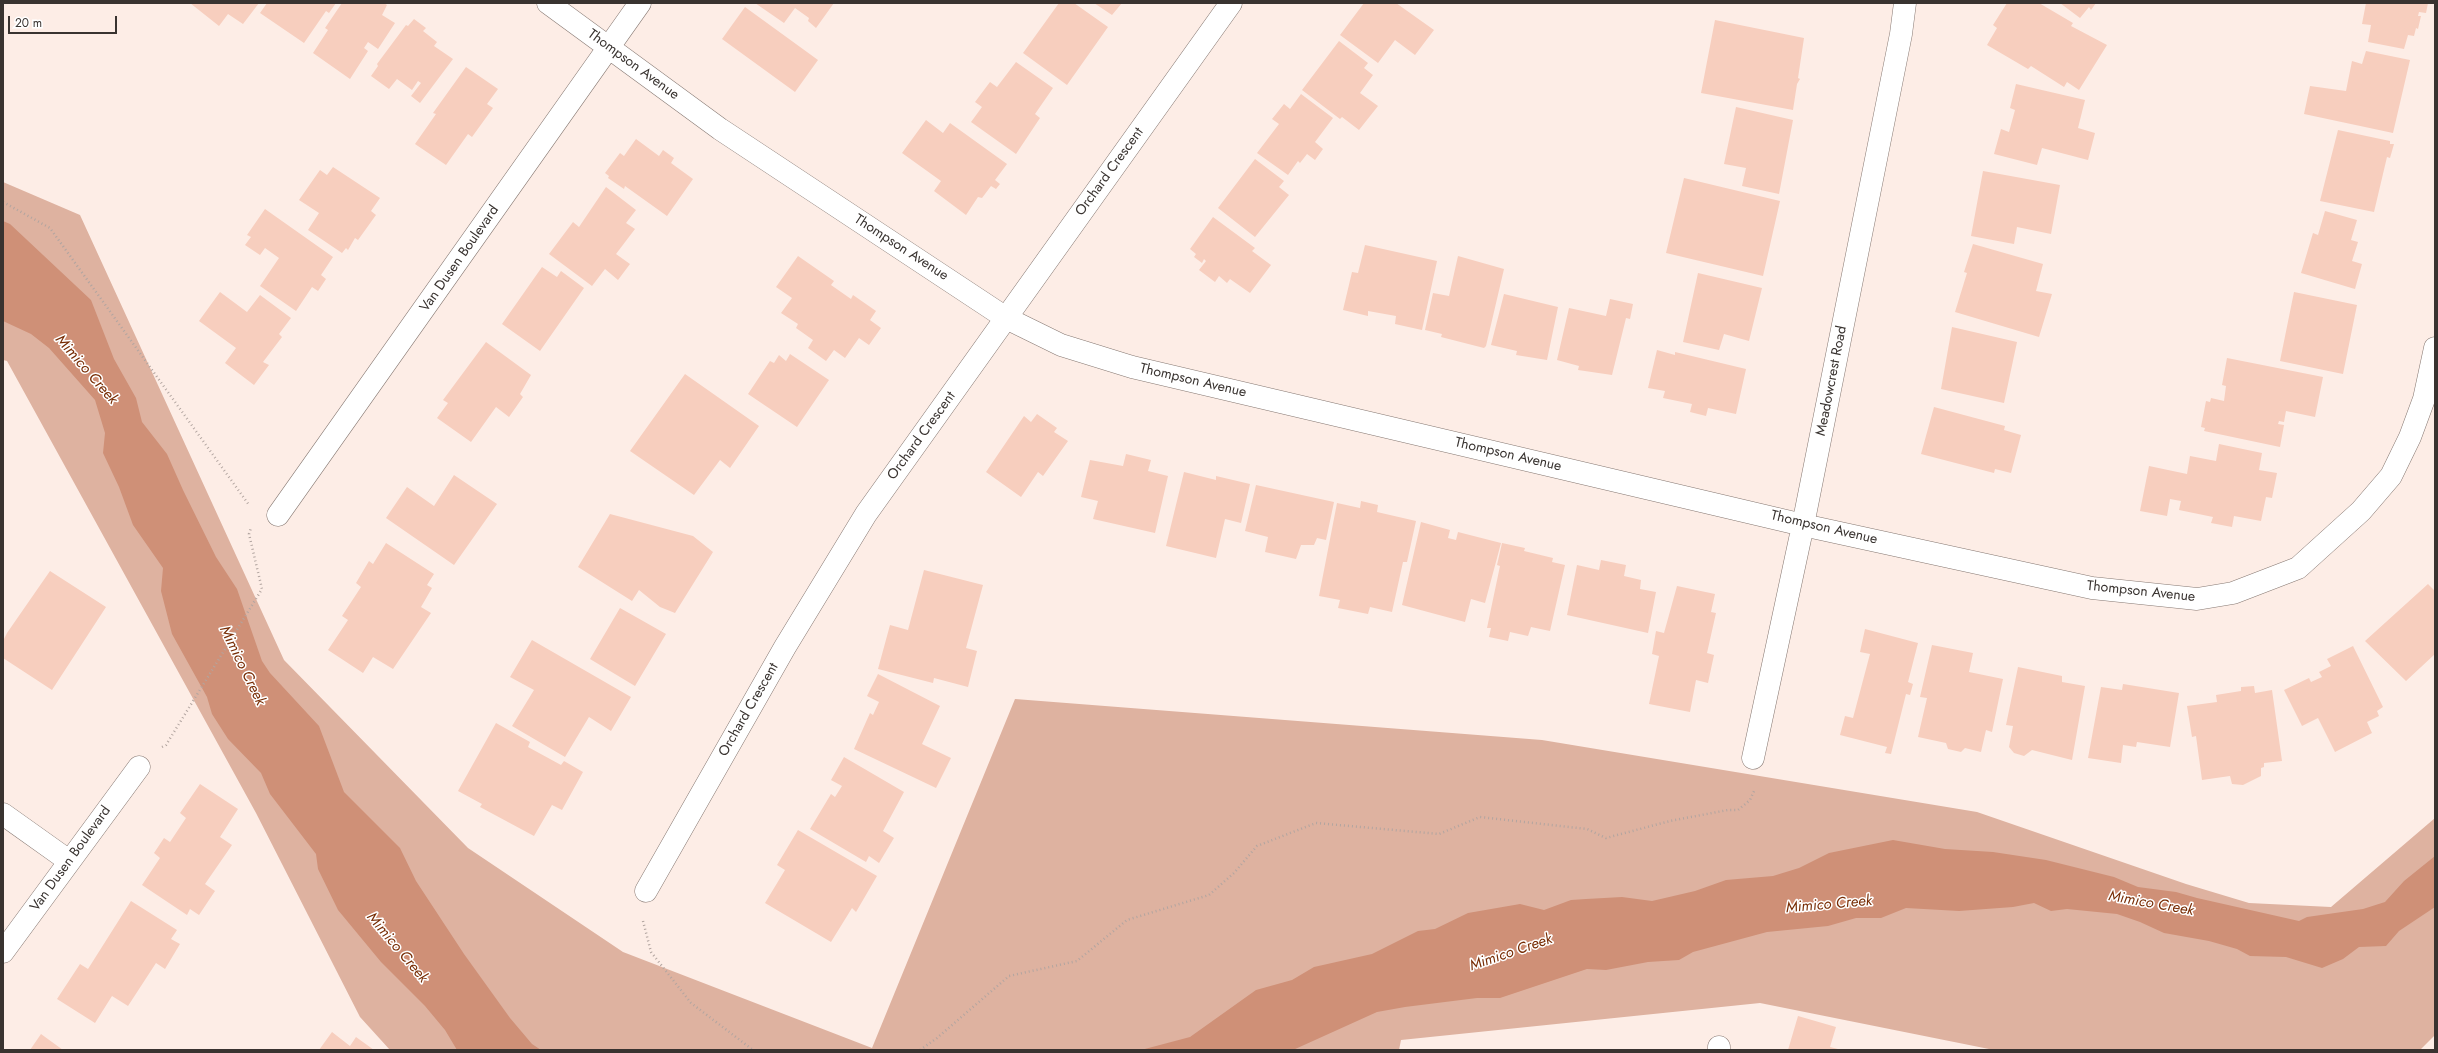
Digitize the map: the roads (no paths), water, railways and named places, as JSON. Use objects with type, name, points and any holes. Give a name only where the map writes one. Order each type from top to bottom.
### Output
[{"type":"street","name":"Thompson Avenue","points":[[548,3],[720,129],[1006,318],[1061,345],[1132,367],[1803,525],[2092,588],[2197,599],[2233,593],[2298,568],[2361,511],[2391,476],[2410,437],[2424,399],[2435,348]]},
{"type":"street","name":"Van Dusen Boulevard","points":[[278,514],[610,48],[640,3]]},
{"type":"street","name":"Orchard Crescent","points":[[646,891],[785,647],[866,514],[1231,3]]},
{"type":"street","name":"Meadowcrest Road","points":[[1754,758],[1803,525],[1900,42],[1905,3]]},
{"type":"street","name":"Van Dusen Boulevard","points":[[3,952],[139,766]]},
{"type":"street","points":[[3,814],[69,861]]},
{"type":"water","name":"Mimico Creek","points":[[3,221],[10,224],[91,300],[114,359],[136,398],[142,422],[167,454],[216,557],[237,589],[262,661],[270,673],[319,726],[344,792],[400,848],[416,881],[464,954],[510,1018],[532,1044],[541,1050],[457,1050],[445,1030],[425,1006],[381,962],[338,910],[318,869],[316,854],[270,794],[261,773],[228,739],[212,714],[207,697],[172,634],[161,591],[163,568],[133,525],[119,487],[103,453],[105,433],[95,400],[49,348],[31,334],[3,321]]},
{"type":"water","name":"Mimico Creek","points":[[1893,840],[1945,849],[1993,852],[2046,860],[2114,877],[2138,887],[2176,892],[2299,921],[2307,917],[2363,909],[2385,902],[2404,881],[2435,856],[2435,907],[2399,931],[2386,946],[2359,947],[2343,959],[2322,968],[2286,957],[2250,956],[2237,949],[2209,941],[2164,933],[2140,922],[2117,914],[2067,909],[2051,911],[2034,903],[2013,907],[1959,911],[1906,908],[1881,918],[1856,918],[1828,926],[1767,932],[1693,952],[1679,960],[1648,962],[1606,970],[1587,969],[1500,998],[1477,998],[1377,1012],[1293,1050],[1141,1050],[1190,1037],[1256,990],[1292,980],[1314,967],[1372,954],[1418,931],[1435,929],[1468,913],[1520,904],[1544,910],[1571,900],[1586,899],[1622,897],[1652,901],[1695,891],[1726,880],[1773,876],[1799,868],[1829,853]]}]
